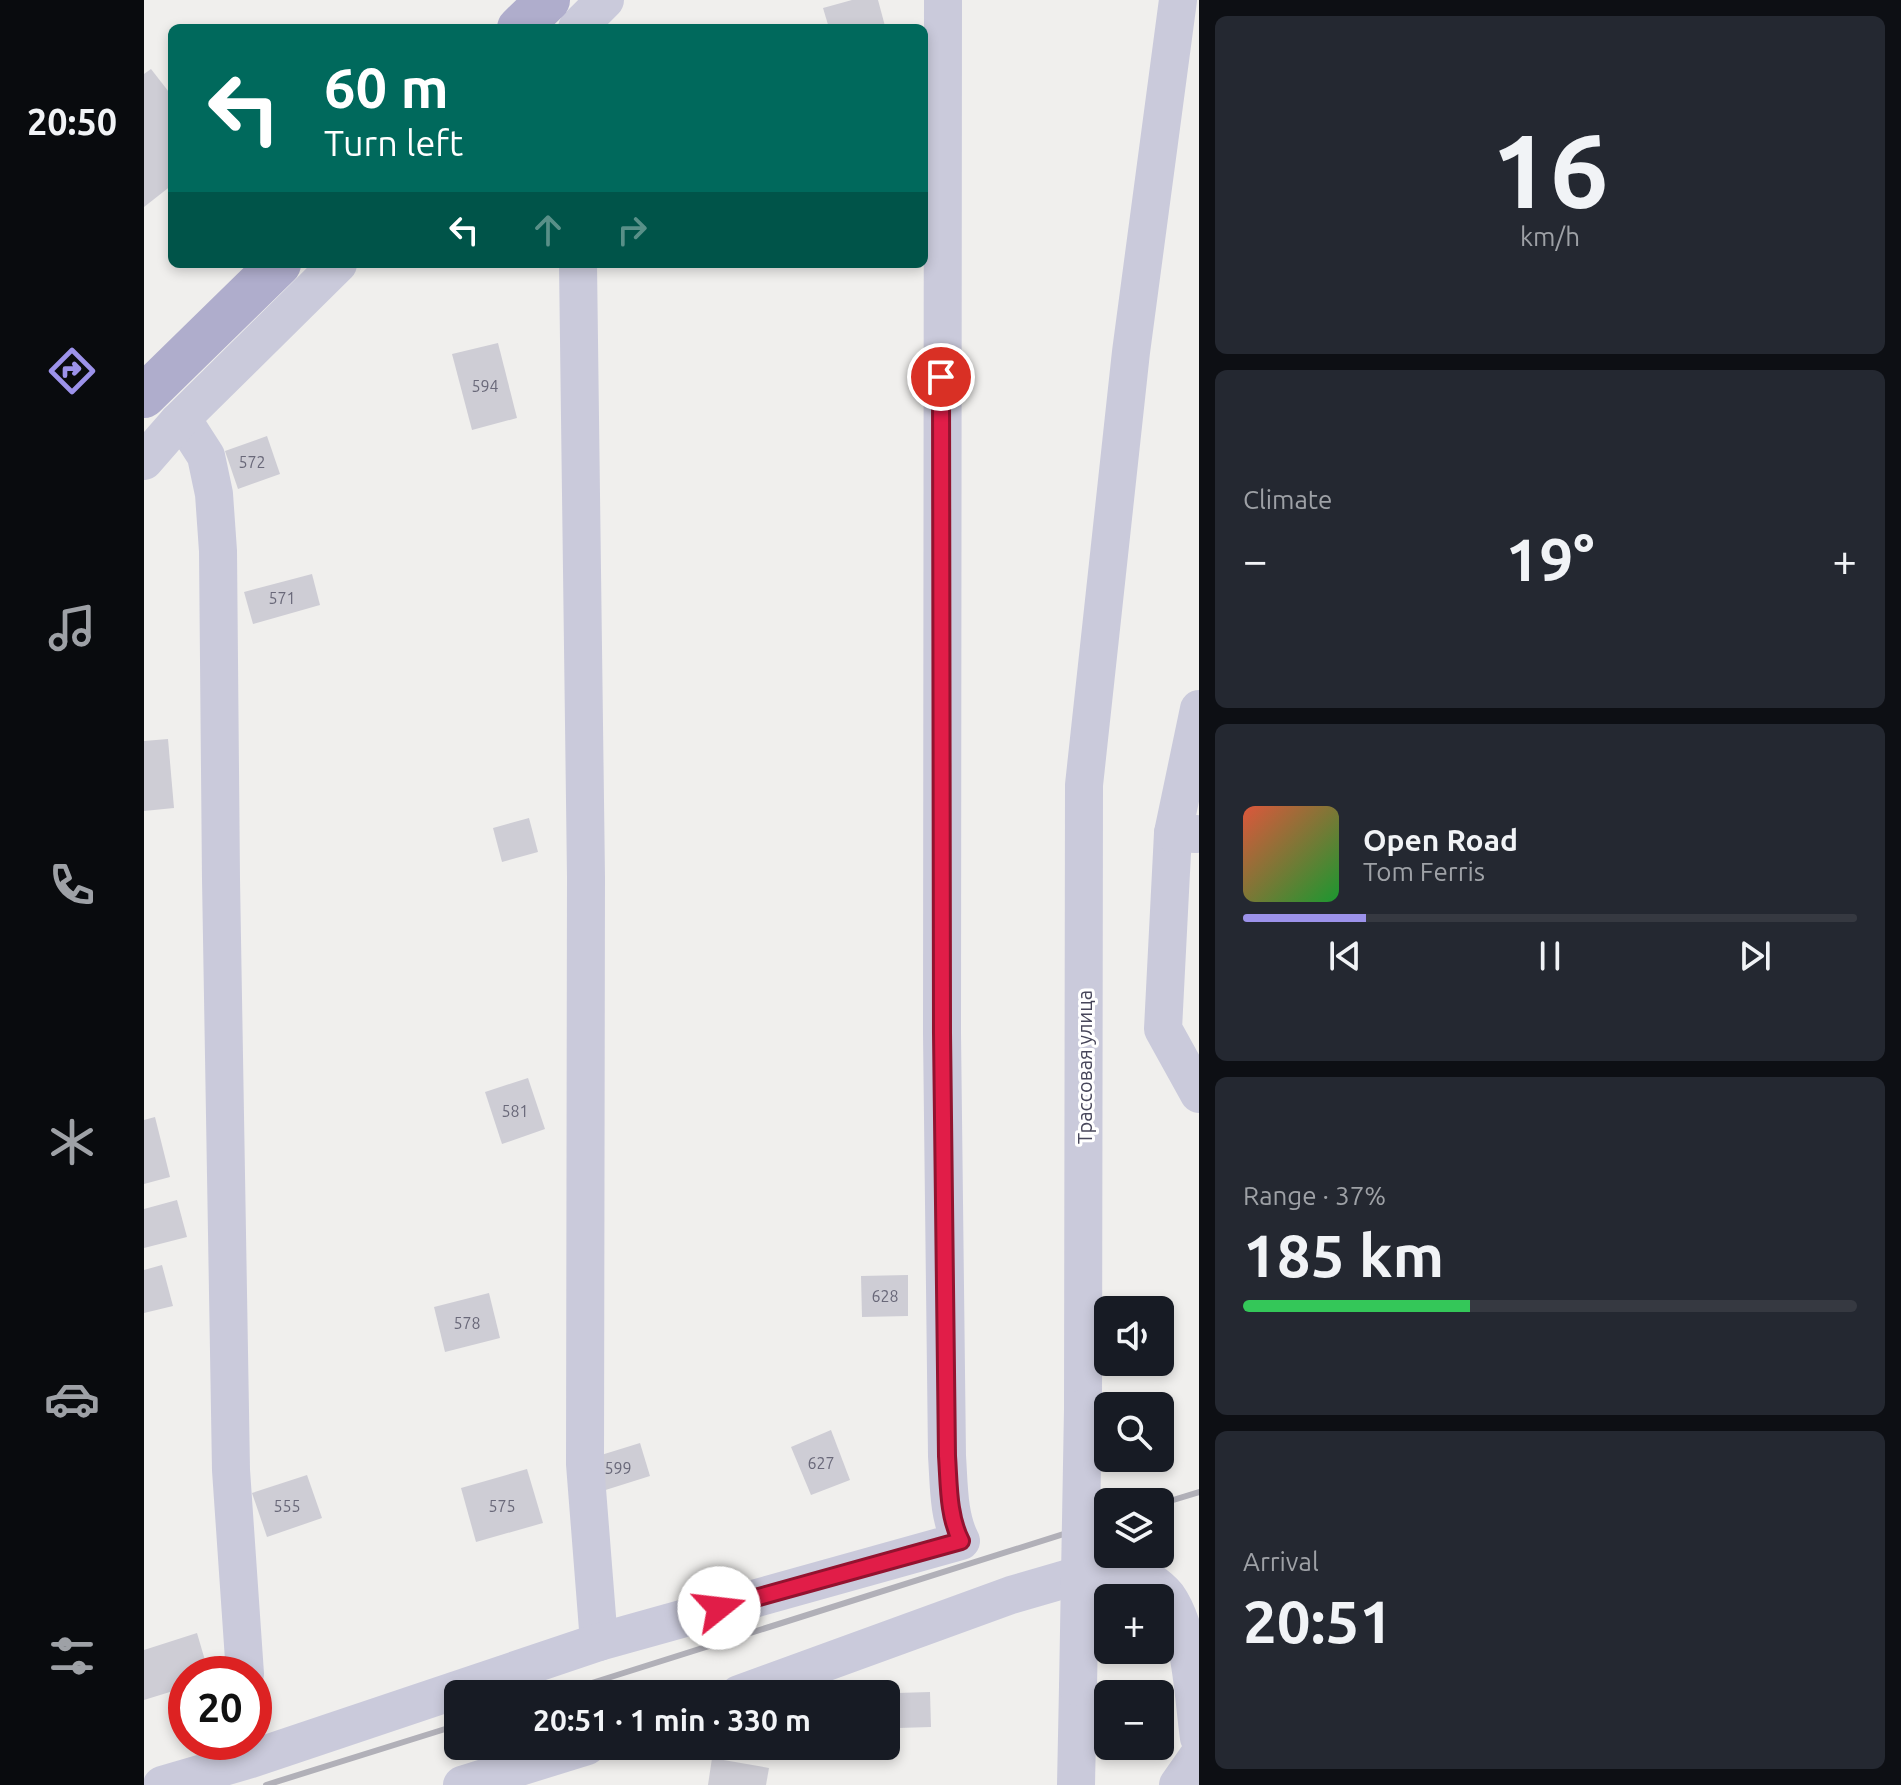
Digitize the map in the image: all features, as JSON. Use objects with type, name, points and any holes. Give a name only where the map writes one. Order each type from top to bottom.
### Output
[{"type":"main road","points":[[523,24],[548,0]]},
{"type":"main road","points":[[144,396],[275,268]]},
{"type":"street","points":[[581,24],[605,0]]},
{"type":"street","points":[[272,1744],[599,1642],[961,1541],[956,1531],[950,1494],[942,1033],[943,0]]},
{"type":"street","name":"Трассовая улица","points":[[1076,1785],[1083,1409],[1084,785],[1131,352],[1178,0]]},
{"type":"street","points":[[144,461],[178,422],[334,268]]},
{"type":"street","points":[[578,268],[586,877],[585,1464],[599,1642]]},
{"type":"street","points":[[178,422],[188,428],[206,456],[214,494],[218,551],[231,1470],[244,1656]]},
{"type":"street","points":[[1199,717],[1163,1029],[1199,1094]]},
{"type":"street","points":[[777,1680],[1011,1595],[1128,1564],[1166,1594],[1177,1613],[1185,1641],[1199,1738]]},
{"type":"street","points":[[1178,1785],[1199,1755]]},
{"type":"street","points":[[162,1785],[227,1760]]},
{"type":"street","points":[[462,1785],[542,1760]]},
{"type":"building","points":[[852,0],[878,0],[884,24],[828,24],[823,8]]},
{"type":"building","points":[[151,69],[168,91],[168,188],[144,207],[144,74]]},
{"type":"building","points":[[498,343],[517,418],[472,430],[452,354]]},
{"type":"building","points":[[267,436],[280,474],[238,489],[225,451]]},
{"type":"building","points":[[312,574],[320,605],[253,624],[244,592]]},
{"type":"building","points":[[168,739],[174,808],[144,811],[144,741]]},
{"type":"building","points":[[529,818],[538,852],[502,862],[493,828]]},
{"type":"building","points":[[528,1078],[545,1129],[502,1144],[485,1092]]},
{"type":"building","points":[[155,1117],[170,1177],[144,1184],[144,1120]]},
{"type":"building","points":[[177,1200],[187,1237],[144,1248],[144,1209]]},
{"type":"building","points":[[162,1265],[173,1306],[144,1313],[144,1270]]},
{"type":"building","points":[[908,1275],[908,1316],[862,1317],[861,1276]]},
{"type":"building","points":[[489,1293],[500,1338],[445,1352],[434,1307]]},
{"type":"building","points":[[831,1430],[850,1480],[811,1495],[791,1447]]},
{"type":"building","points":[[640,1443],[650,1476],[596,1493],[585,1460]]},
{"type":"building","points":[[527,1469],[543,1523],[476,1542],[461,1488]]},
{"type":"building","points":[[307,1475],[322,1518],[267,1537],[252,1493]]},
{"type":"building","points":[[197,1633],[204,1656],[168,1656],[168,1693],[144,1700],[144,1650]]},
{"type":"building","points":[[930,1692],[931,1727],[900,1728],[900,1693]]},
{"type":"building","points":[[712,1760],[769,1768],[766,1785],[708,1785]]},
{"type":"railway","points":[[1174,1500],[1199,1492]]},
{"type":"railway","points":[[601,1680],[1094,1524]]},
{"type":"railway","points":[[266,1785],[444,1729]]},
{"type":"route","points":[[719,1608],[961,1541],[956,1531],[947,1456],[942,1033],[941,377]]}]
